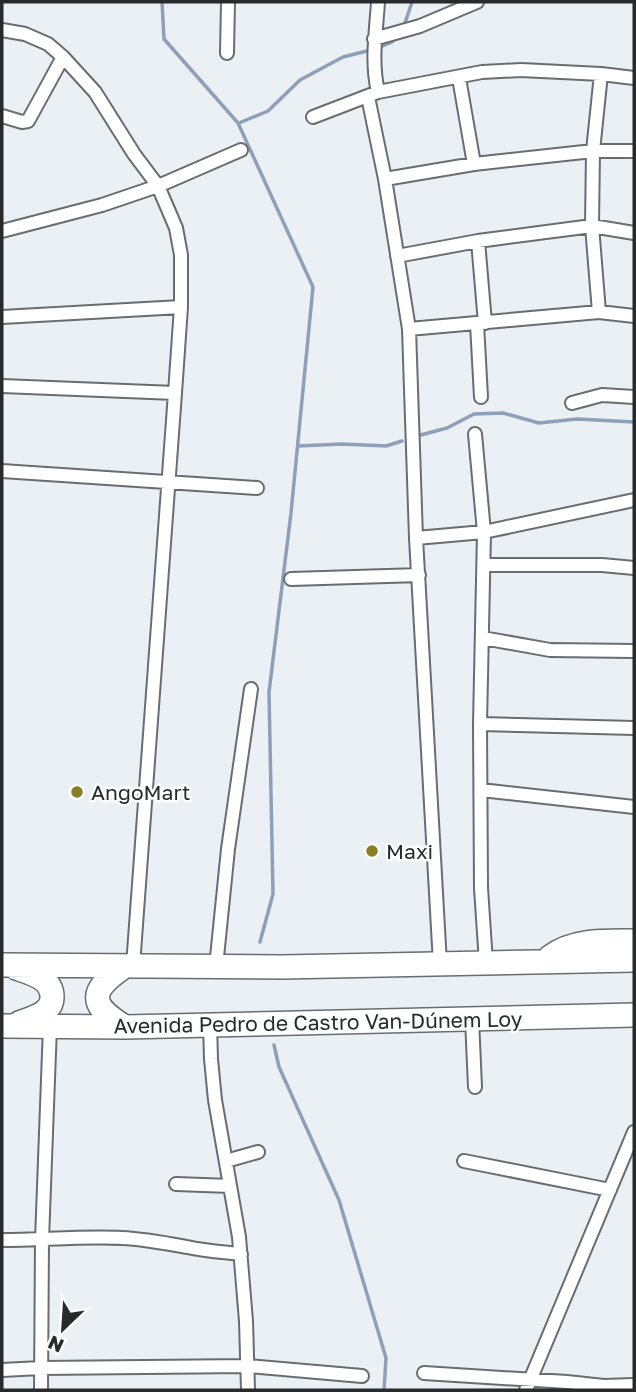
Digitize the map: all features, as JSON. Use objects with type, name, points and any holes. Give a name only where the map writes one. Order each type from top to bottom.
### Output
[{"type":"highway","points":[[543,962],[558,950],[581,944],[634,940]]},
{"type":"highway","points":[[5,965],[282,967],[634,960]]},
{"type":"highway","points":[[5,965],[39,976],[52,993],[50,1005],[46,1010],[7,1026]]},
{"type":"highway","points":[[125,1027],[106,1015],[101,1009],[98,995],[105,981],[129,966]]},
{"type":"highway","name":"Avenida Pedro de Castro Van-Dúnem Loy","points":[[7,1026],[125,1027],[634,1015]]},
{"type":"street","points":[[227,53],[228,2]]},
{"type":"street","points":[[378,2],[373,95],[409,329],[416,538],[440,964]]},
{"type":"street","points":[[374,39],[421,26],[477,2]]},
{"type":"street","points":[[2,30],[25,34],[48,44],[95,92],[158,186],[179,240],[182,266],[181,307],[169,483],[129,966]]},
{"type":"street","points":[[2,116],[22,122],[28,121],[63,57]]},
{"type":"street","points":[[313,117],[373,95],[482,72],[508,70],[634,78]]},
{"type":"street","points":[[599,312],[592,226],[593,150],[601,74]]},
{"type":"street","points":[[459,78],[474,164]]},
{"type":"street","points":[[2,231],[102,205],[158,186],[241,150]]},
{"type":"street","points":[[385,179],[474,164],[593,150],[634,151]]},
{"type":"street","points":[[397,256],[592,226],[634,233]]},
{"type":"street","points":[[478,242],[481,397]]},
{"type":"street","points":[[2,317],[181,307]]},
{"type":"street","points":[[409,329],[599,312],[634,316]]},
{"type":"street","points":[[2,386],[175,393]]},
{"type":"street","points":[[572,403],[602,395],[634,397]]},
{"type":"street","points":[[475,434],[484,532],[480,724],[481,888],[486,963]]},
{"type":"street","points":[[2,471],[257,488]]},
{"type":"street","points":[[416,538],[484,532],[634,500]]},
{"type":"street","points":[[484,565],[602,565],[634,568]]},
{"type":"street","points":[[291,579],[419,575]]},
{"type":"street","points":[[483,638],[550,650],[634,651]]},
{"type":"street","points":[[227,967],[228,849],[251,689]]},
{"type":"street","points":[[480,724],[634,728]]},
{"type":"street","points":[[481,790],[634,807]]},
{"type":"street","points":[[472,1019],[475,1087]]},
{"type":"street","points":[[210,1024],[215,1100],[240,1237],[248,1390]]},
{"type":"street","points":[[41,1390],[42,1240],[50,1026]]},
{"type":"street","points":[[529,1385],[610,1190],[628,1159],[634,1132]]},
{"type":"street","points":[[226,1161],[258,1152]]},
{"type":"street","points":[[464,1161],[610,1190]]},
{"type":"street","points":[[176,1184],[230,1185]]},
{"type":"street","points":[[2,1240],[123,1238],[241,1254]]},
{"type":"street","points":[[2,1370],[248,1366],[362,1376]]},
{"type":"street","points":[[424,1373],[529,1385],[634,1385]]},
{"type":"waterway","points":[[162,2],[164,39],[238,123],[313,287],[291,513],[269,692],[273,894],[260,942]]},
{"type":"waterway","points":[[404,26],[412,2]]},
{"type":"waterway","points":[[378,48],[395,38]]},
{"type":"waterway","points":[[239,123],[268,111],[300,80],[343,57],[371,50]]},
{"type":"waterway","points":[[417,436],[447,428],[474,414],[503,413],[539,423],[577,419],[634,422]]},
{"type":"waterway","points":[[298,446],[386,446],[402,441]]},
{"type":"waterway","points":[[274,1045],[279,1067],[339,1200],[386,1358],[384,1390]]},
{"type":"place","name":"AngoMart","points":[[77,792]]},
{"type":"place","name":"Maxi","points":[[372,851]]}]
